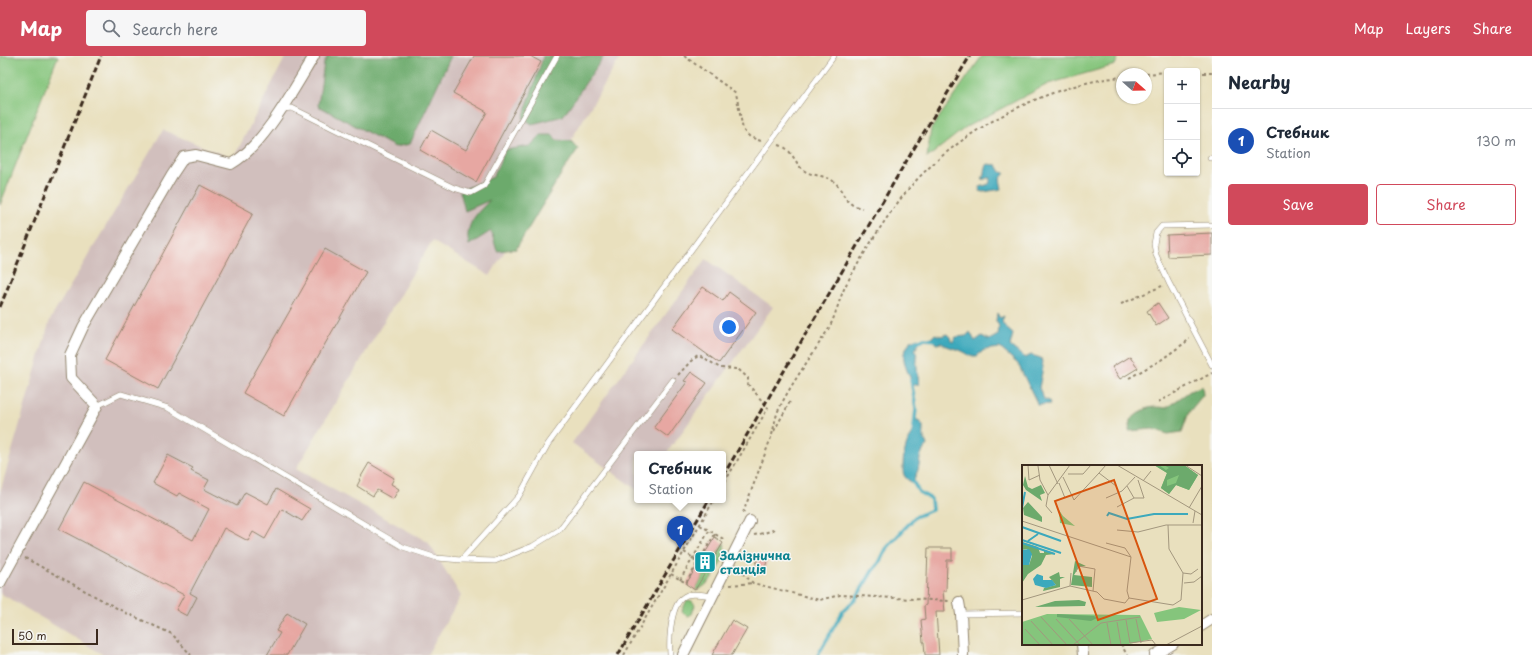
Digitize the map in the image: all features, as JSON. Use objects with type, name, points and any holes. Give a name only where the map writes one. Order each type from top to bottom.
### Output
[{"type":"street","points":[[0,583],[97,406],[71,378],[70,355],[83,327],[172,175],[184,157],[196,156],[231,164],[241,159],[283,108],[314,56]]},
{"type":"street","points":[[683,655],[750,520]]},
{"type":"street","points":[[959,602],[963,655]]},
{"type":"street","points":[[1202,625],[1212,619]]},
{"type":"street","points":[[1082,645],[1083,655]]},
{"type":"street","points":[[1155,655],[1171,645]]},
{"type":"lane","points":[[283,108],[292,108],[454,188],[471,193],[484,186],[557,56]]},
{"type":"lane","points":[[462,560],[519,496],[548,444],[834,56]]},
{"type":"lane","points":[[1212,225],[1162,226],[1156,233],[1154,244],[1156,255],[1169,283],[1212,365]]},
{"type":"lane","points":[[97,406],[121,394],[168,408],[403,547],[437,558],[495,561],[533,546],[559,530],[673,380]]},
{"type":"lane","points":[[670,655],[669,645],[676,605],[688,595],[712,596]]},
{"type":"lane","points":[[961,614],[1022,613]]},
{"type":"path","points":[[1152,73],[1164,72]]},
{"type":"path","points":[[1200,73],[1212,73]]},
{"type":"path","points":[[743,513],[772,435],[778,412],[794,382],[830,325],[847,283],[878,231],[902,197],[928,170],[958,144],[1023,104],[1056,91],[1104,78],[1116,77]]},
{"type":"path","points":[[1122,304],[1169,283]]},
{"type":"path","points":[[1129,378],[1161,360],[1196,335]]},
{"type":"path","points":[[673,380],[698,356],[720,368],[738,369],[748,378],[748,384],[768,408],[726,480]]},
{"type":"path","points":[[1158,402],[1212,373]]},
{"type":"path","points":[[772,435],[792,400]]},
{"type":"path","points":[[624,655],[712,503]]},
{"type":"path","points":[[700,525],[725,540]]},
{"type":"path","points":[[745,532],[753,535],[764,533],[773,529],[776,530]]},
{"type":"path","points":[[680,580],[709,531]]},
{"type":"path","points":[[694,558],[700,555],[702,556],[715,534]]},
{"type":"path","points":[[703,542],[708,545]]},
{"type":"path","points":[[684,552],[698,561]]},
{"type":"path","points":[[17,553],[124,612],[172,634],[191,655]]},
{"type":"path","points":[[671,574],[686,583],[696,566],[694,565],[694,558]]},
{"type":"path","points":[[730,560],[753,583]]},
{"type":"path","points":[[686,570],[691,574]]},
{"type":"path","points":[[717,586],[753,583],[819,600],[840,595],[852,595],[959,602]]},
{"type":"path","points":[[1121,645],[1126,655]]},
{"type":"shaded area","points":[[286,56],[621,56],[490,276],[432,241],[296,469],[428,542],[461,596],[427,655],[104,655],[0,593],[0,492],[50,320],[163,130],[233,159]]},
{"type":"shaded area","points":[[706,259],[773,307],[668,451],[634,451],[634,488],[572,443]]},
{"type":"green space","points":[[0,56],[58,56],[0,205]]},
{"type":"green space","points":[[328,56],[451,56],[410,144],[395,147],[318,106],[324,63]]},
{"type":"green space","points":[[542,56],[604,56],[563,116],[532,124],[523,118],[543,57]]},
{"type":"green space","points":[[982,56],[1117,56],[1118,58],[1115,65],[1048,84],[966,127],[927,158],[931,129]]},
{"type":"green space","points":[[541,135],[553,135],[556,140],[571,141],[578,149],[516,249],[497,251],[491,231],[469,245],[468,231],[470,225],[476,215],[490,200],[465,211],[460,191],[493,177],[505,150],[530,146]]},
{"type":"green space","points":[[1202,386],[1203,395],[1189,412],[1182,432],[1168,434],[1153,429],[1129,431],[1130,420],[1146,409],[1154,407],[1166,408],[1190,391]]},
{"type":"green space","points":[[724,543],[725,549],[717,571],[706,584],[695,590],[707,571],[709,571],[713,565],[711,564]]},
{"type":"green space","points":[[687,600],[692,601],[695,605],[692,614],[688,616],[682,611]]},
{"type":"water","points":[[987,164],[997,165],[1001,172],[1005,173],[1000,179],[1002,189],[983,192],[979,191],[980,187],[989,184],[991,178],[982,180]]},
{"type":"water","points":[[997,313],[1000,318],[1004,316],[1002,322],[1013,334],[1010,346],[1025,358],[1031,355],[1041,358],[1043,367],[1039,388],[1044,399],[1049,401],[1050,404],[1038,405],[1018,364],[1000,348],[984,350],[977,356],[970,356],[963,351],[941,343],[937,344],[932,337],[935,334],[941,336],[947,334],[953,342],[956,337],[966,336],[970,332],[975,341],[982,336],[989,340],[998,335],[999,326],[996,321]]},
{"type":"water","points":[[918,338],[919,343],[915,350],[919,385],[913,385],[905,365],[904,353],[910,341]]},
{"type":"water","points":[[917,419],[923,426],[923,434],[927,445],[921,455],[914,483],[904,476],[903,459]]},
{"type":"building","points":[[474,56],[530,56],[541,62],[476,182],[420,150],[431,130],[466,150],[487,112],[453,93]]},
{"type":"building","points":[[200,185],[253,213],[158,389],[105,360]]},
{"type":"building","points":[[1212,233],[1212,255],[1168,257],[1167,235]]},
{"type":"building","points":[[325,249],[366,272],[284,416],[243,393]]},
{"type":"building","points":[[703,287],[723,301],[729,292],[756,312],[719,363],[672,329]]},
{"type":"building","points":[[1158,303],[1168,318],[1156,326],[1147,311]]},
{"type":"building","points":[[1130,356],[1138,368],[1120,379],[1112,367]]},
{"type":"building","points":[[691,372],[707,383],[668,437],[654,427],[687,382],[684,381]]},
{"type":"building","points":[[168,455],[193,468],[191,471],[209,480],[204,489],[237,506],[245,492],[268,504],[276,489],[310,509],[302,521],[282,509],[265,539],[253,532],[248,541],[224,528],[190,593],[197,597],[187,616],[176,610],[184,595],[59,529],[84,482],[193,540],[209,509],[179,493],[177,496],[153,483]]},
{"type":"building","points":[[369,463],[394,478],[391,484],[399,489],[393,499],[377,490],[373,496],[357,486]]},
{"type":"building","name":"Залізнична станція","points":[[715,537],[723,543],[695,590],[686,584]]},
{"type":"building","points":[[928,548],[952,548],[952,560],[947,560],[946,591],[943,591],[945,612],[936,612],[939,655],[925,655],[923,642],[921,620],[925,619],[924,606],[926,605]]},
{"type":"building","points":[[759,556],[768,559],[764,570],[755,567]]},
{"type":"building","points":[[287,613],[305,624],[287,655],[267,655],[280,633],[276,631]]},
{"type":"building","points":[[732,620],[747,629],[732,655],[712,655]]},
{"type":"waterway","points":[[914,343],[924,339],[938,340]]},
{"type":"waterway","points":[[911,380],[916,409],[913,435]]},
{"type":"waterway","points":[[818,655],[843,611],[855,600],[873,570],[879,563],[886,549],[915,517],[932,510],[931,499],[919,492],[912,480]]},
{"type":"railway","points":[[0,307],[101,56]]},
{"type":"railway","points":[[726,471],[901,170],[970,56]]},
{"type":"railway","points":[[618,655],[707,503]]},
{"type":"place","name":"Стебник","points":[[680,549]]},
{"type":"place","name":"Залізнична станція","points":[[705,562]]}]
